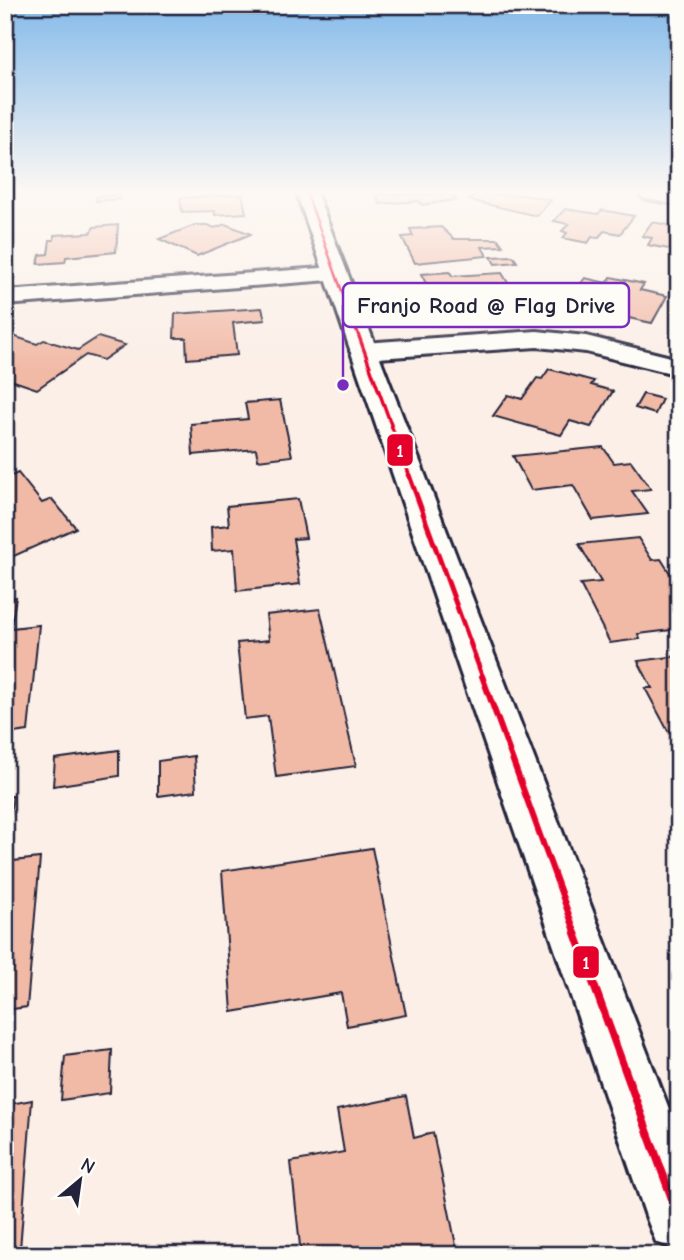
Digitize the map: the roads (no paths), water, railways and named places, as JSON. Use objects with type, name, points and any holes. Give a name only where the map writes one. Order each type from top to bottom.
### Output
[{"type":"street","points":[[328,253],[679,1219]]},
{"type":"street","points":[[5,298],[335,274]]},
{"type":"street","points":[[363,351],[537,339],[586,344],[679,367]]},
{"type":"place","name":"Franjo Road @ Flag Drive","points":[[343,385]]}]
